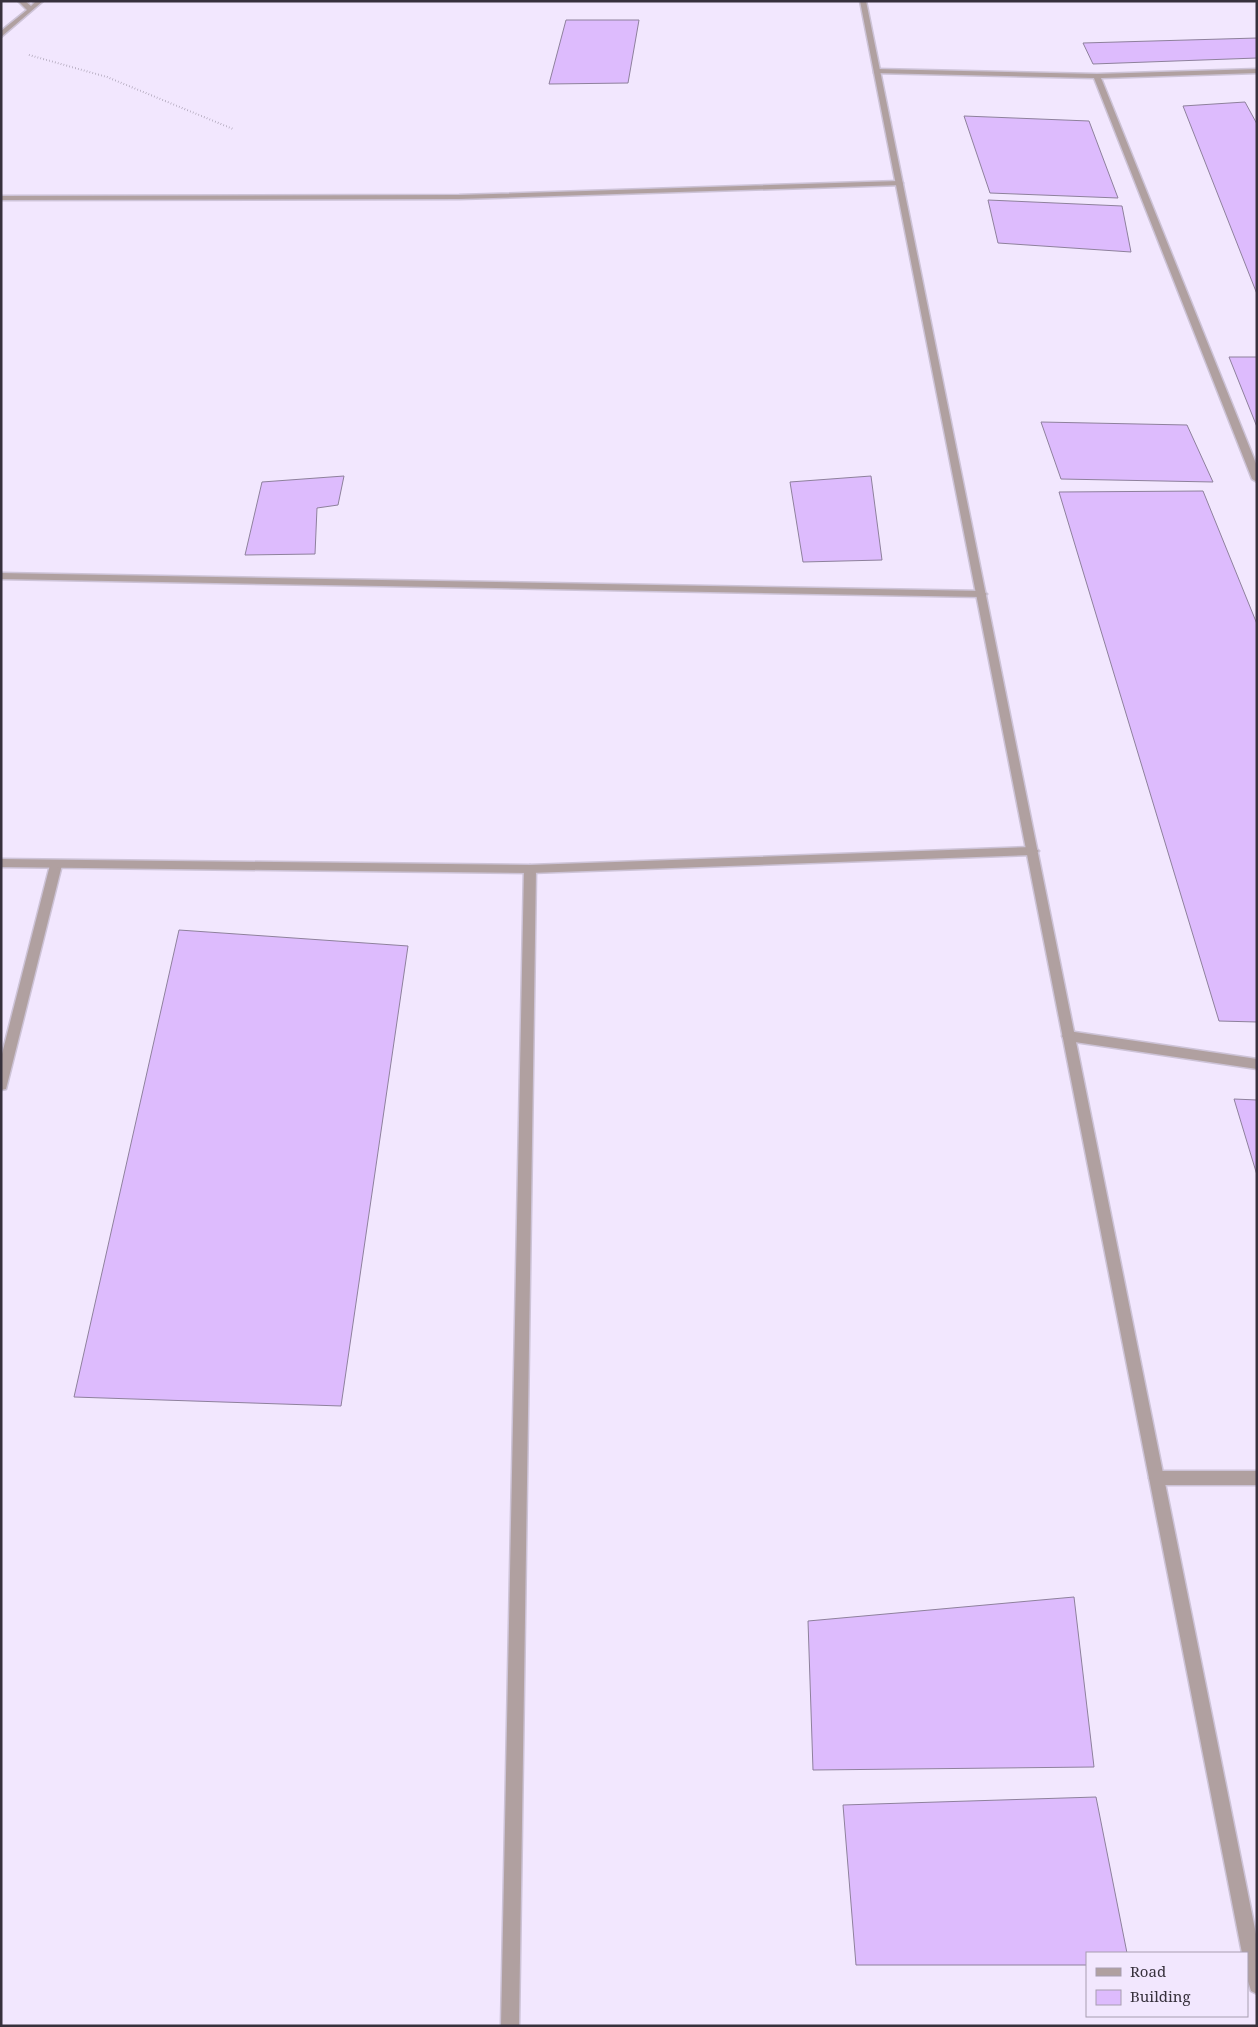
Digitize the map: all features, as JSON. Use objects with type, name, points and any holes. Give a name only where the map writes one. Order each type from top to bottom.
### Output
[{"type":"street","points":[[20,1],[31,10]]},
{"type":"street","points":[[1,35],[40,1]]},
{"type":"street","points":[[863,1],[1257,1985]]},
{"type":"street","points":[[877,71],[1097,76],[1257,71]]},
{"type":"street","points":[[1097,76],[1257,479]]},
{"type":"street","points":[[1,198],[459,197],[900,183]]},
{"type":"street","points":[[1,576],[982,594]]},
{"type":"street","points":[[1,864],[530,869],[1033,851]]},
{"type":"street","points":[[1,1085],[56,865]]},
{"type":"street","points":[[510,2026],[530,869]]},
{"type":"street","points":[[1068,1036],[1257,1064]]},
{"type":"street","points":[[1157,1478],[1257,1478]]},
{"type":"path","points":[[28,55],[63,62],[192,110],[233,129]]},
{"type":"building","points":[[566,20],[639,20],[628,83],[549,84]]},
{"type":"building","points":[[1257,38],[1257,58],[1093,64],[1083,43]]},
{"type":"building","points":[[1245,102],[1257,124],[1257,294],[1183,106]]},
{"type":"building","points":[[964,116],[1089,121],[1118,198],[990,193]]},
{"type":"building","points":[[988,200],[1122,206],[1131,252],[998,243]]},
{"type":"building","points":[[1229,357],[1257,357],[1257,427]]},
{"type":"building","points":[[1041,422],[1187,425],[1213,482],[1061,479]]},
{"type":"building","points":[[344,476],[338,505],[317,508],[315,554],[245,555],[262,482]]},
{"type":"building","points":[[871,476],[882,560],[803,562],[790,482]]},
{"type":"building","points":[[1203,491],[1257,624],[1257,1022],[1219,1021],[1059,492]]},
{"type":"building","points":[[179,930],[408,946],[341,1406],[74,1397]]},
{"type":"building","points":[[1234,1099],[1257,1100],[1257,1175]]},
{"type":"building","points":[[1074,1597],[1094,1767],[813,1770],[808,1621]]},
{"type":"building","points":[[1096,1797],[1127,1952],[1086,1952],[1086,1965],[856,1965],[843,1805]]}]
